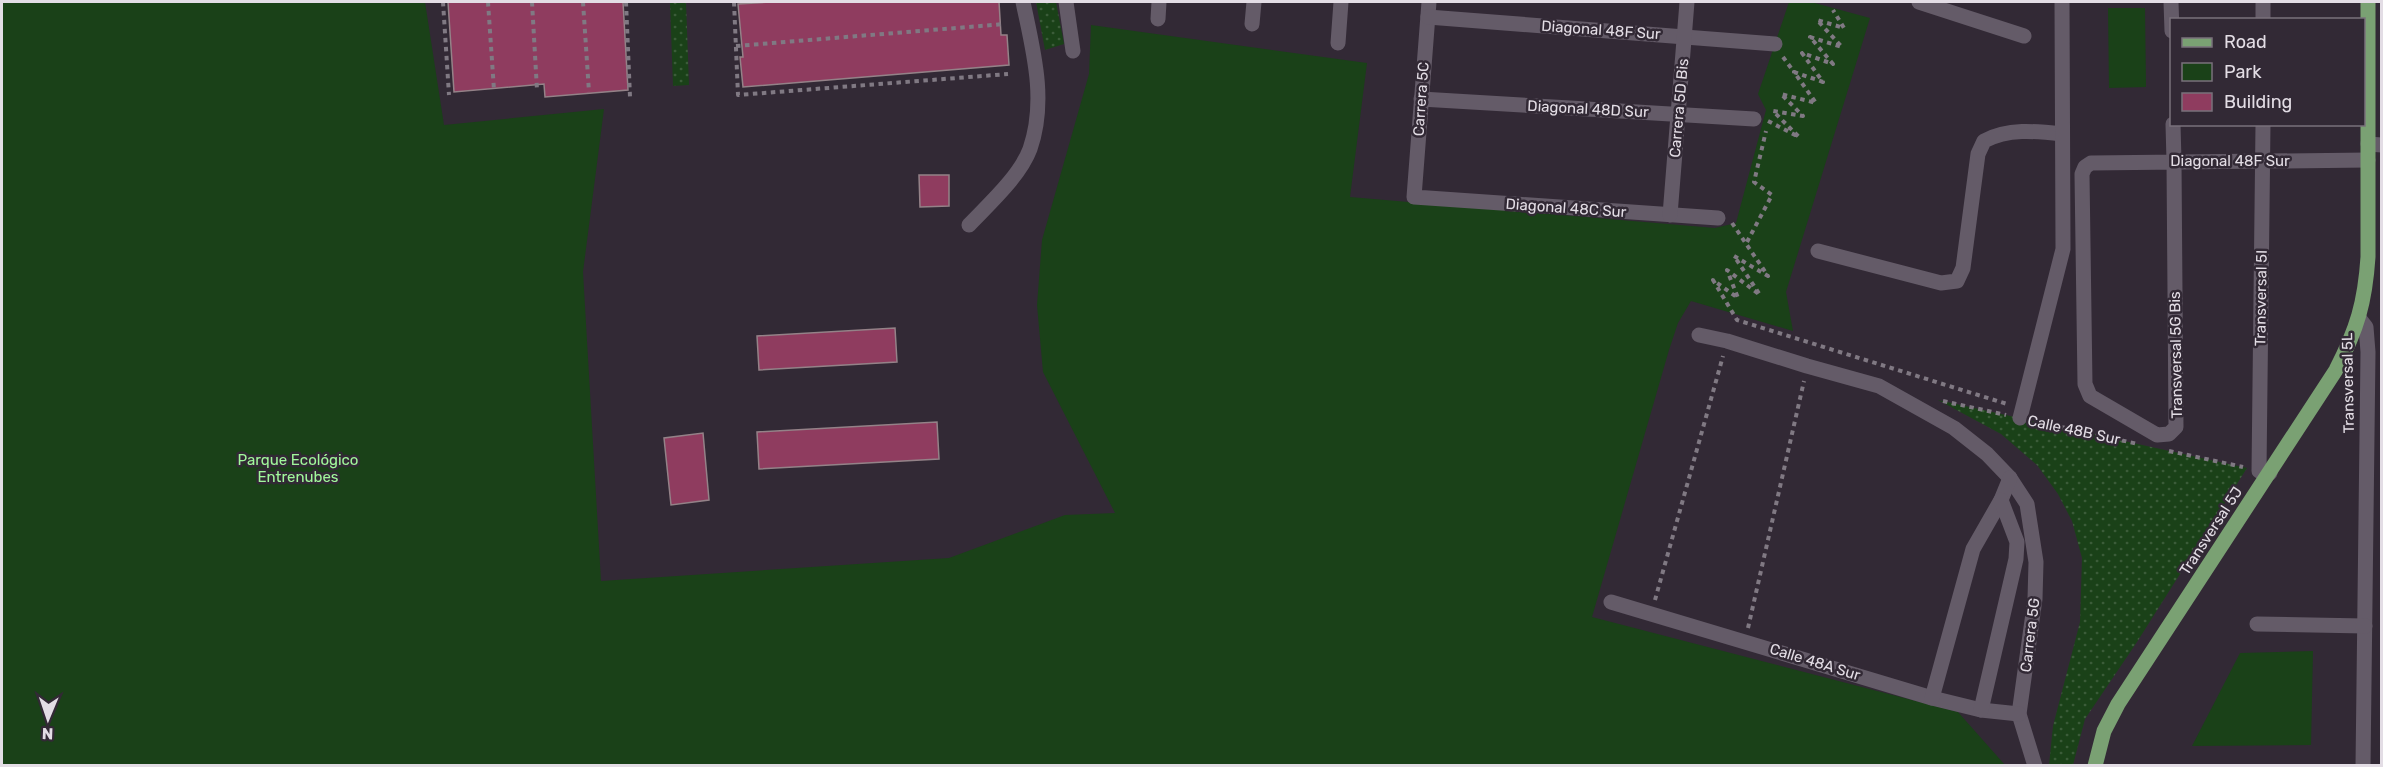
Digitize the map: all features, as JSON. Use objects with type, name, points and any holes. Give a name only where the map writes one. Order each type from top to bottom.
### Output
[{"type":"main road","name":"Transversal 5L","points":[[2360,318],[2366,288],[2373,150],[2368,2]]},
{"type":"main road","name":"Transversal 5J","points":[[2095,765],[2104,731],[2118,704],[2264,472],[2336,370],[2360,318]]},
{"type":"street","points":[[969,225],[1007,185],[1030,150],[1038,111],[1037,74],[1023,2]]},
{"type":"street","points":[[1066,2],[1073,51]]},
{"type":"street","points":[[1158,19],[1159,2]]},
{"type":"street","points":[[1252,24],[1254,2]]},
{"type":"street","points":[[1338,43],[1341,2]]},
{"type":"street","name":"Carrera 5D Bis","points":[[1670,215],[1687,2]]},
{"type":"street","points":[[1919,2],[2024,36]]},
{"type":"street","points":[[2021,414],[2063,249],[2062,2]]},
{"type":"street","points":[[2171,2],[2172,18]]},
{"type":"street","points":[[2263,2],[2263,18]]},
{"type":"street","name":"Diagonal 48F Sur","points":[[1428,9],[1684,37],[1775,44]]},
{"type":"street","name":"Carrera 5C","points":[[1414,197],[1428,9]]},
{"type":"street","name":"Diagonal 48D Sur","points":[[1421,99],[1754,119]]},
{"type":"street","name":"Transversal 5G Bis","points":[[2091,163],[2085,167],[2082,174],[2085,384],[2090,396],[2157,435],[2169,434],[2176,426],[2173,126]]},
{"type":"street","name":"Transversal 5I","points":[[2264,126],[2264,472]]},
{"type":"street","points":[[1818,251],[1941,283],[1957,281],[1962,268],[1978,154],[1984,141],[1998,133],[2010,131],[2062,134]]},
{"type":"street","name":"Diagonal 48F Sur","points":[[2091,163],[2264,160],[2373,150]]},
{"type":"street","name":"Diagonal 48C Sur","points":[[1414,197],[1718,218]]},
{"type":"street","name":"Transversal 5L","points":[[2360,318],[2366,327],[2368,336],[2374,551],[2365,626],[2363,765]]},
{"type":"street","points":[[1699,335],[1727,341],[1879,386],[1954,428],[1987,454],[2010,478],[2001,500],[1973,549],[1932,698]]},
{"type":"street","name":"Carrera 5G","points":[[2010,478],[2027,504],[2036,562],[2035,599],[2019,714],[2035,765]]},
{"type":"street","points":[[1981,710],[2016,559],[2017,542],[2001,500]]},
{"type":"street","points":[[2008,595],[2035,599]]},
{"type":"street","name":"Calle 48A Sur","points":[[1611,602],[1745,640],[1932,698],[1981,710],[2019,714]]},
{"type":"street","points":[[2257,624],[2365,626]]},
{"type":"path","points":[[443,2],[449,95]]},
{"type":"path","points":[[488,2],[494,90]]},
{"type":"path","points":[[532,2],[537,90]]},
{"type":"path","points":[[583,2],[589,92]]},
{"type":"path","points":[[626,2],[630,97]]},
{"type":"path","points":[[734,2],[738,95],[1008,74]]},
{"type":"path","points":[[1747,242],[1772,195],[1754,182],[1768,121],[1799,137],[1773,111],[1803,116],[1781,94],[1816,103],[1794,72],[1822,82],[1802,53],[1833,64],[1810,37],[1842,47],[1817,20],[1844,28],[1833,10]]},
{"type":"path","points":[[736,46],[1005,24]]},
{"type":"path","points":[[1718,218],[1729,219],[1747,242],[1768,276],[1734,256],[1760,295],[1727,270],[1738,298],[1713,280],[1737,320],[2021,414]]},
{"type":"path","points":[[1652,613],[1727,341]]},
{"type":"path","points":[[1745,640],[1807,366]]},
{"type":"path","name":"Calle 48B Sur","points":[[1938,400],[2021,414],[2140,445]]},
{"type":"path","points":[[2163,450],[2264,472]]},
{"type":"green space","name":"Parque Ecológico Entrenubes","points":[[2,2],[425,2],[444,125],[604,109],[583,272],[601,581],[949,558],[1065,515],[1115,513],[1043,372],[1037,305],[1042,240],[1089,74],[1091,25],[1367,63],[1350,197],[1715,228],[1736,223],[1766,110],[1758,94],[1789,2],[1811,2],[1870,18],[1786,292],[1793,331],[1691,301],[1678,323],[1669,350],[1592,617],[1958,712],[2005,765],[2,765]]},
{"type":"green space","points":[[670,2],[686,2],[689,85],[673,86]]},
{"type":"green space","points":[[1036,2],[1056,2],[1064,44],[1045,50]]},
{"type":"green space","points":[[2108,8],[2145,8],[2146,87],[2109,88]]},
{"type":"green space","points":[[1938,400],[2247,468],[2137,642],[2085,719],[2073,765],[2049,765],[2053,726],[2080,622],[2082,558],[2072,521],[2058,494],[2037,465],[2001,434]]},
{"type":"green space","points":[[2313,651],[2311,745],[2192,746],[2240,653]]},
{"type":"building","points":[[448,2],[623,2],[628,90],[545,97],[544,84],[454,92]]},
{"type":"building","points":[[999,2],[1001,35],[1007,35],[1009,65],[743,87],[740,57],[743,57],[738,4]]},
{"type":"building","points":[[919,175],[949,175],[949,206],[920,207]]},
{"type":"building","points":[[895,328],[897,362],[759,370],[757,336]]},
{"type":"building","points":[[937,422],[939,459],[759,469],[757,432]]},
{"type":"building","points":[[703,433],[709,500],[671,505],[664,438]]}]
